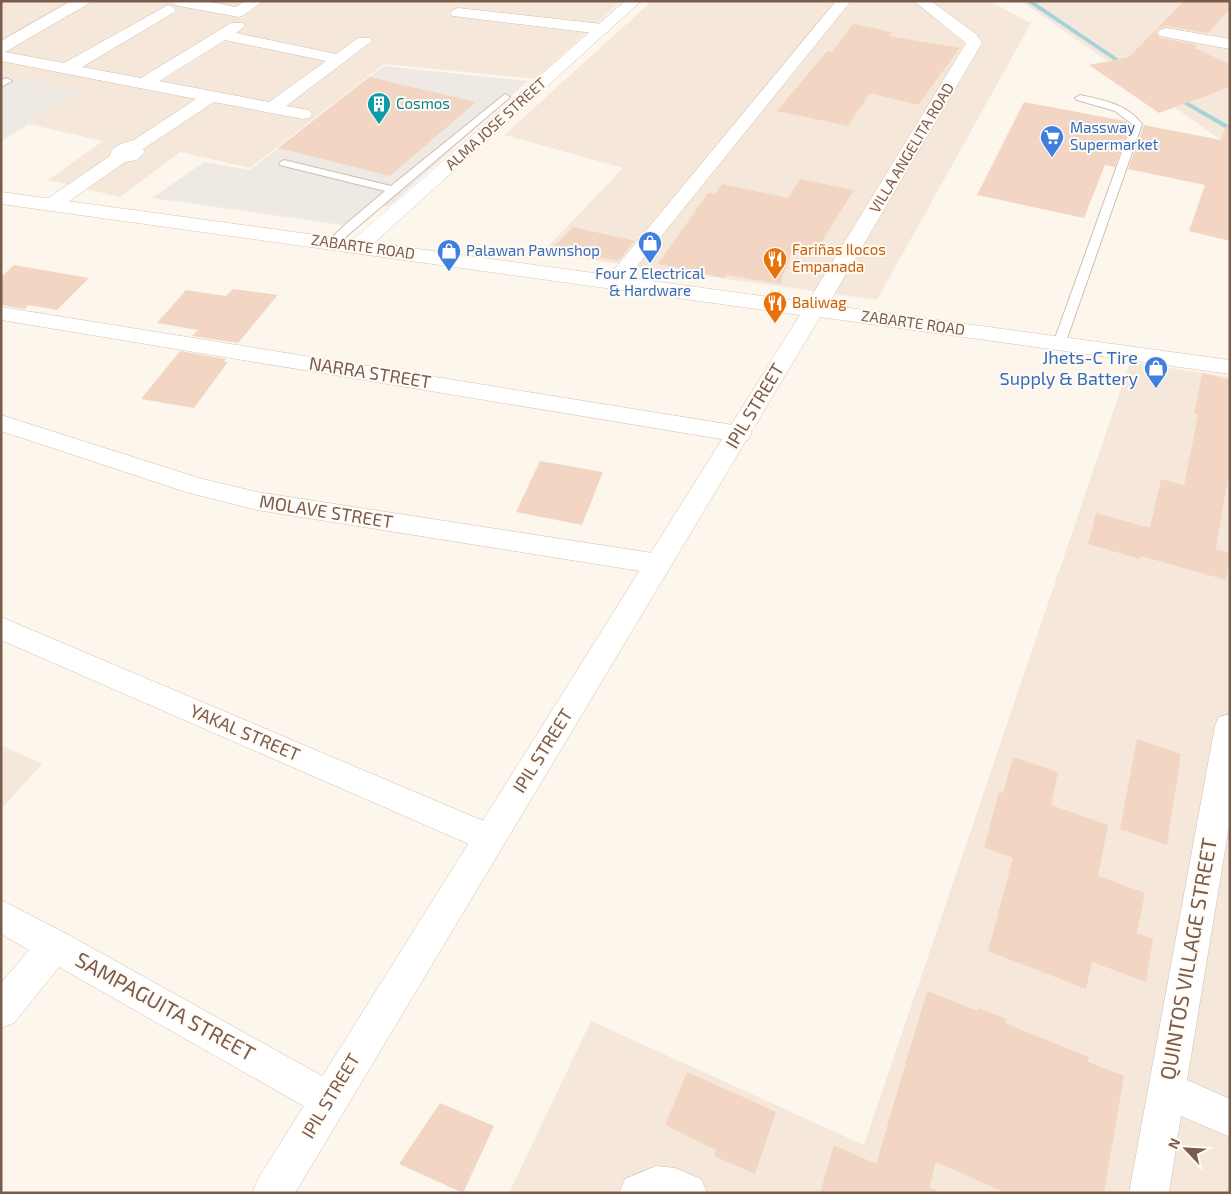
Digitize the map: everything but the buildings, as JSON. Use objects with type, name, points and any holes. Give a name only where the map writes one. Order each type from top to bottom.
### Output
[{"type":"street","points":[[1,48],[83,1]]},
{"type":"street","points":[[68,68],[173,6],[239,12],[256,1]]},
{"type":"street","name":"ALMA JOSE STREET","points":[[358,247],[634,1]]},
{"type":"street","points":[[614,282],[844,1]]},
{"type":"street","name":"VILLA ANGELITA ROAD","points":[[814,310],[974,43],[970,37],[921,1]]},
{"type":"street","points":[[458,13],[602,29]]},
{"type":"street","points":[[145,83],[239,24]]},
{"type":"street","points":[[1230,28],[1220,52],[1230,60]]},
{"type":"street","points":[[1166,33],[1224,43]]},
{"type":"street","points":[[222,35],[339,59]]},
{"type":"street","points":[[272,108],[364,41]]},
{"type":"street","points":[[1,56],[303,114]]},
{"type":"street","points":[[51,204],[119,158],[130,156],[140,149],[140,144],[212,96]]},
{"type":"street","name":"ZABARTE ROAD","points":[[1,198],[1230,367]]},
{"type":"street","name":"IPIL STREET","points":[[272,1193],[814,310]]},
{"type":"street","name":"NARRA STREET","points":[[1,313],[739,434]]},
{"type":"street","name":"MOLAVE STREET","points":[[1,423],[195,486],[256,501],[659,564]]},
{"type":"street","name":"YAKAL STREET","points":[[1,628],[489,838]]},
{"type":"street","name":"QUINTOS VILLAGE STREET","points":[[1149,1193],[1230,726]]},
{"type":"street","name":"SAMPAGUITA STREET","points":[[1,916],[329,1100]]},
{"type":"street","points":[[1,1011],[55,945]]},
{"type":"street","points":[[1166,1090],[1230,1118]]},
{"type":"street","points":[[641,1190],[660,1184],[687,1193]]},
{"type":"lane","points":[[332,243],[392,190],[504,97]]},
{"type":"lane","points":[[1059,344],[1137,124],[1129,114],[1117,108],[1080,98]]},
{"type":"lane","points":[[284,163],[392,190]]},
{"type":"shaded area","points":[[6,1],[621,1],[535,79],[384,64],[250,168],[180,152],[120,197],[48,180],[103,141],[28,124],[78,91],[1,74],[1,4]]},
{"type":"shaded area","points":[[652,1],[989,1],[1031,23],[877,300],[542,253],[623,168],[504,135]]},
{"type":"shaded area","points":[[1021,1],[1230,1],[1230,146]]},
{"type":"shaded area","points":[[384,66],[528,81],[388,207],[378,205],[356,227],[152,198],[204,162],[250,170]]},
{"type":"shaded area","points":[[1,74],[79,91],[1,142]]},
{"type":"shaded area","points":[[1130,362],[1230,377],[1230,1193],[509,1193],[591,1021],[864,1145]]},
{"type":"shaded area","points":[[1,745],[42,764],[1,809]]},
{"type":"waterway","points":[[1029,1],[1126,66]]},
{"type":"waterway","points":[[1174,96],[1230,129]]},
{"type":"place","name":"Cosmos","points":[[379,125]]},
{"type":"place","name":"Massway Supermarket","points":[[1052,158]]},
{"type":"place","name":"Four Z Electrical & Hardware","points":[[650,264]]},
{"type":"place","name":"Palawan Pawnshop","points":[[449,272]]},
{"type":"place","name":"Fariñas Ilocos Empanada","points":[[775,280]]},
{"type":"place","name":"Baliwag","points":[[775,324]]},
{"type":"place","name":"Jhets-C Tire Supply & Battery","points":[[1156,389]]}]
